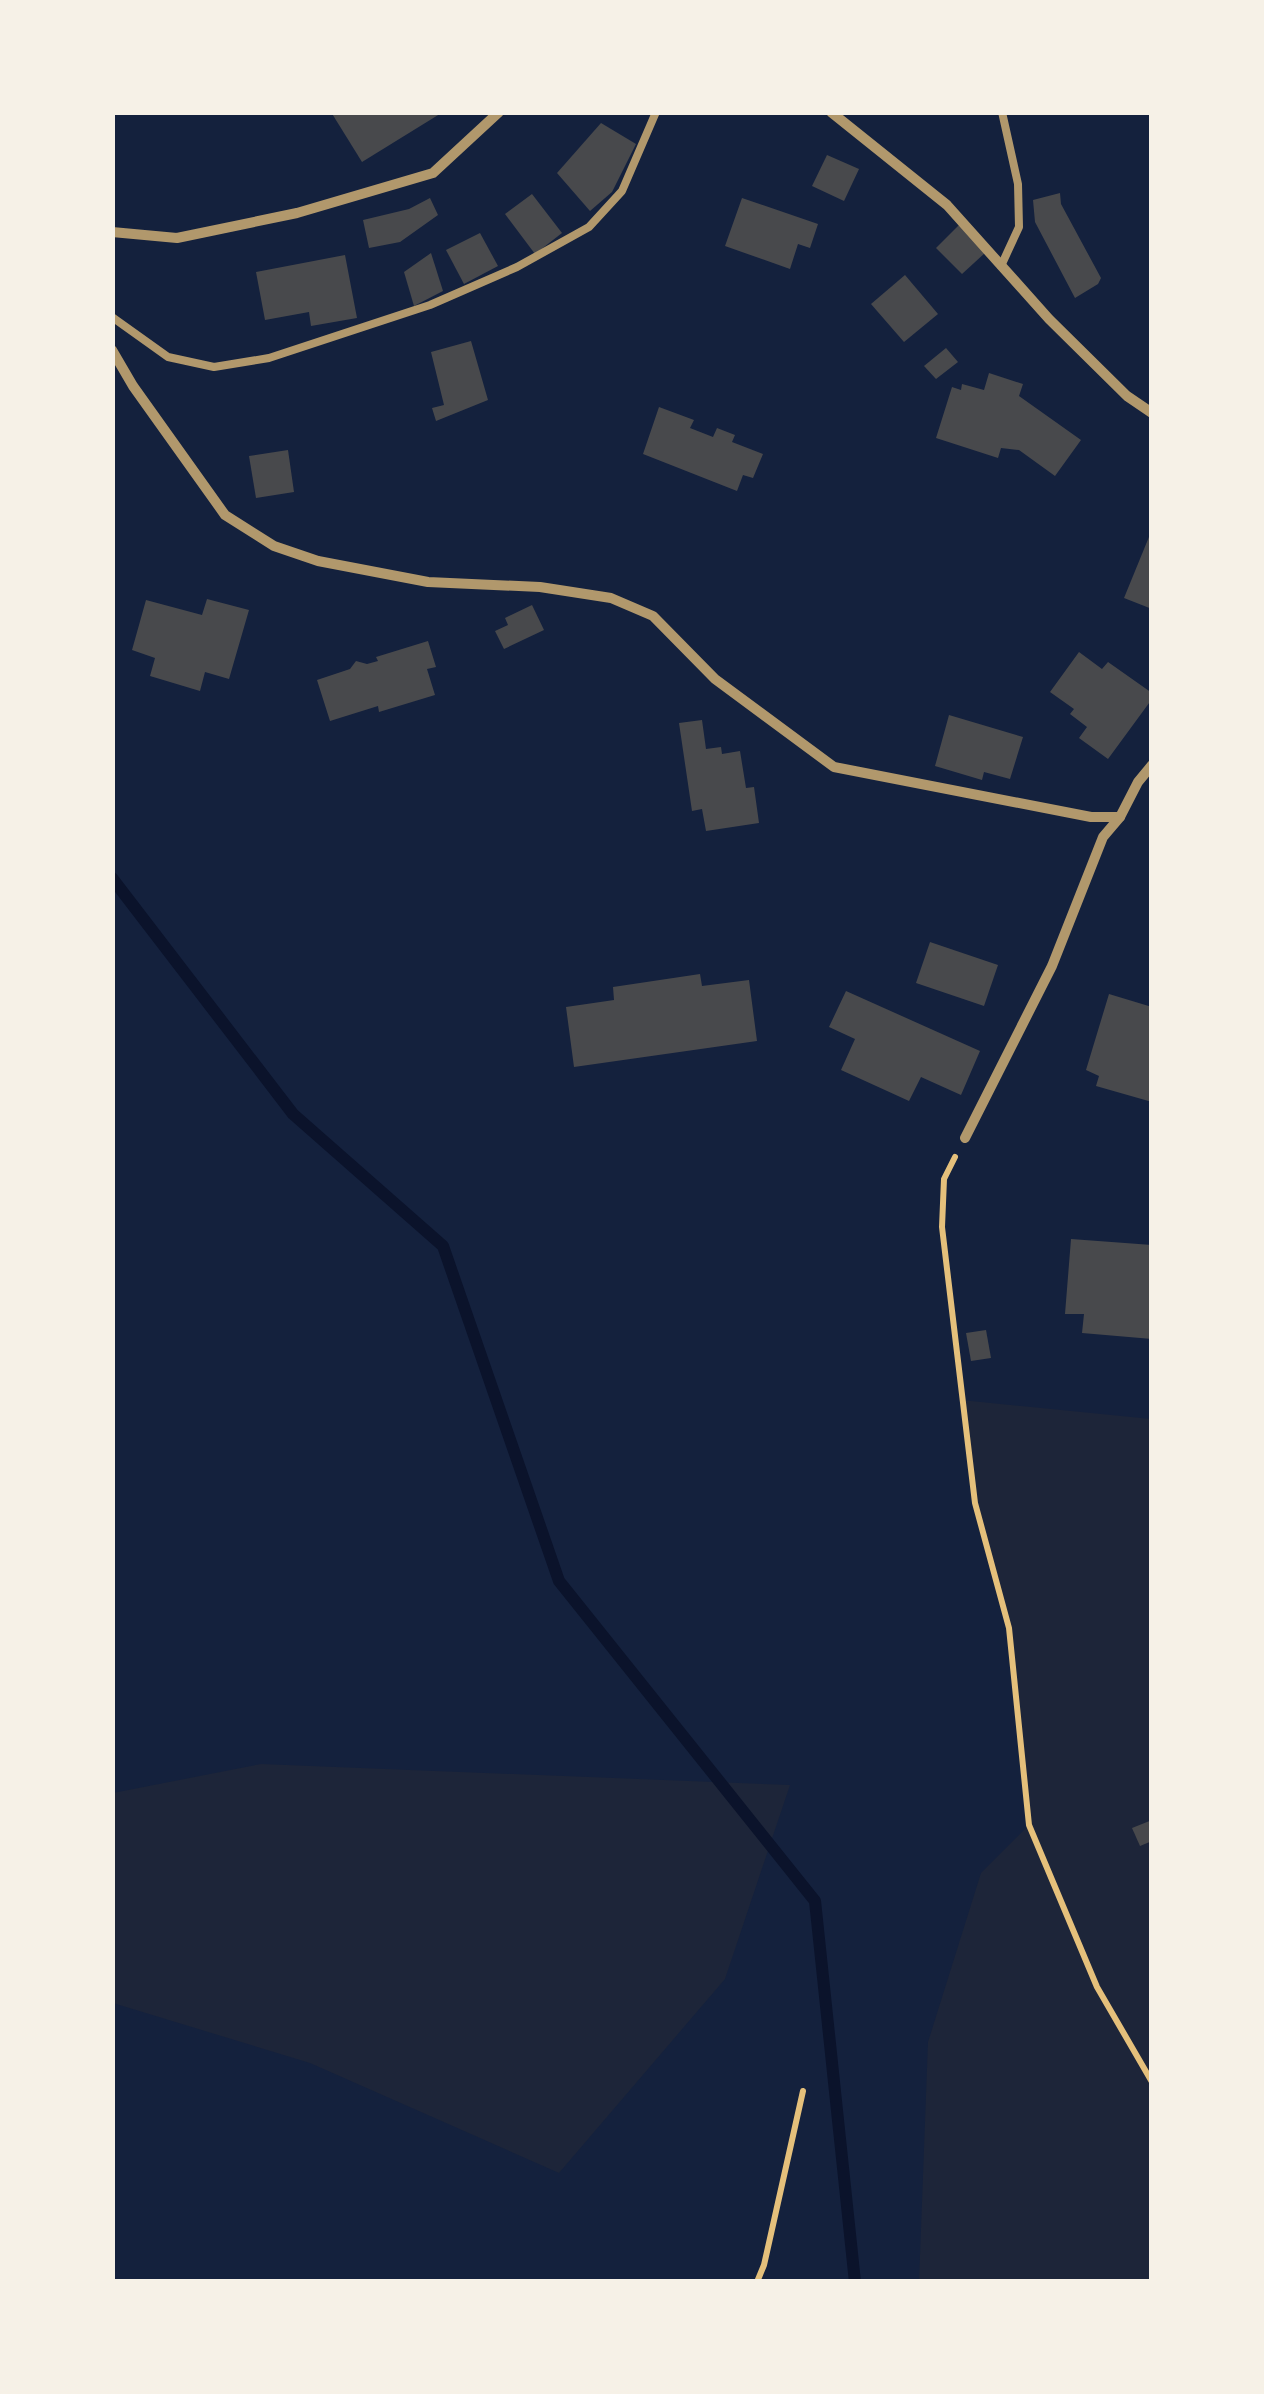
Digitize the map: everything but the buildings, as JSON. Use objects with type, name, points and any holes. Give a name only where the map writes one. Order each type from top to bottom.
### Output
[{"type":"street","points":[[112,232],[176,238],[297,213],[432,173],[499,112]]},
{"type":"street","points":[[831,112],[947,204],[1048,320],[1128,396],[1152,413]]},
{"type":"street","points":[[112,350],[133,386],[225,515],[274,546],[318,561],[428,582],[540,587],[611,598],[652,616],[715,678],[834,767],[1091,817],[1120,817]]},
{"type":"street","points":[[964,1138],[1052,966],[1103,837],[1152,766]]},
{"type":"lane","points":[[112,317],[168,357],[214,367],[269,358],[430,304],[517,267],[588,227],[622,191],[656,112]]},
{"type":"lane","points":[[1001,266],[1019,226],[1018,184],[1002,112]]},
{"type":"path","points":[[964,1138],[944,1179],[942,1227],[975,1502],[1010,1628],[1029,1825],[1097,1987],[1152,2082]]},
{"type":"path","points":[[757,2282],[803,2091]]},
{"type":"shaded area","points":[[961,1400],[1151,1419],[1151,2281],[919,2282],[928,2042],[981,1873],[1029,1825],[1009,1628],[975,1503]]},
{"type":"shaded area","points":[[261,1764],[790,1785],[725,1979],[559,2173],[310,2063],[113,2003],[113,1793]]},
{"type":"waterway","points":[[112,878],[293,1114],[443,1246],[559,1581],[815,1901],[855,2282]]}]
